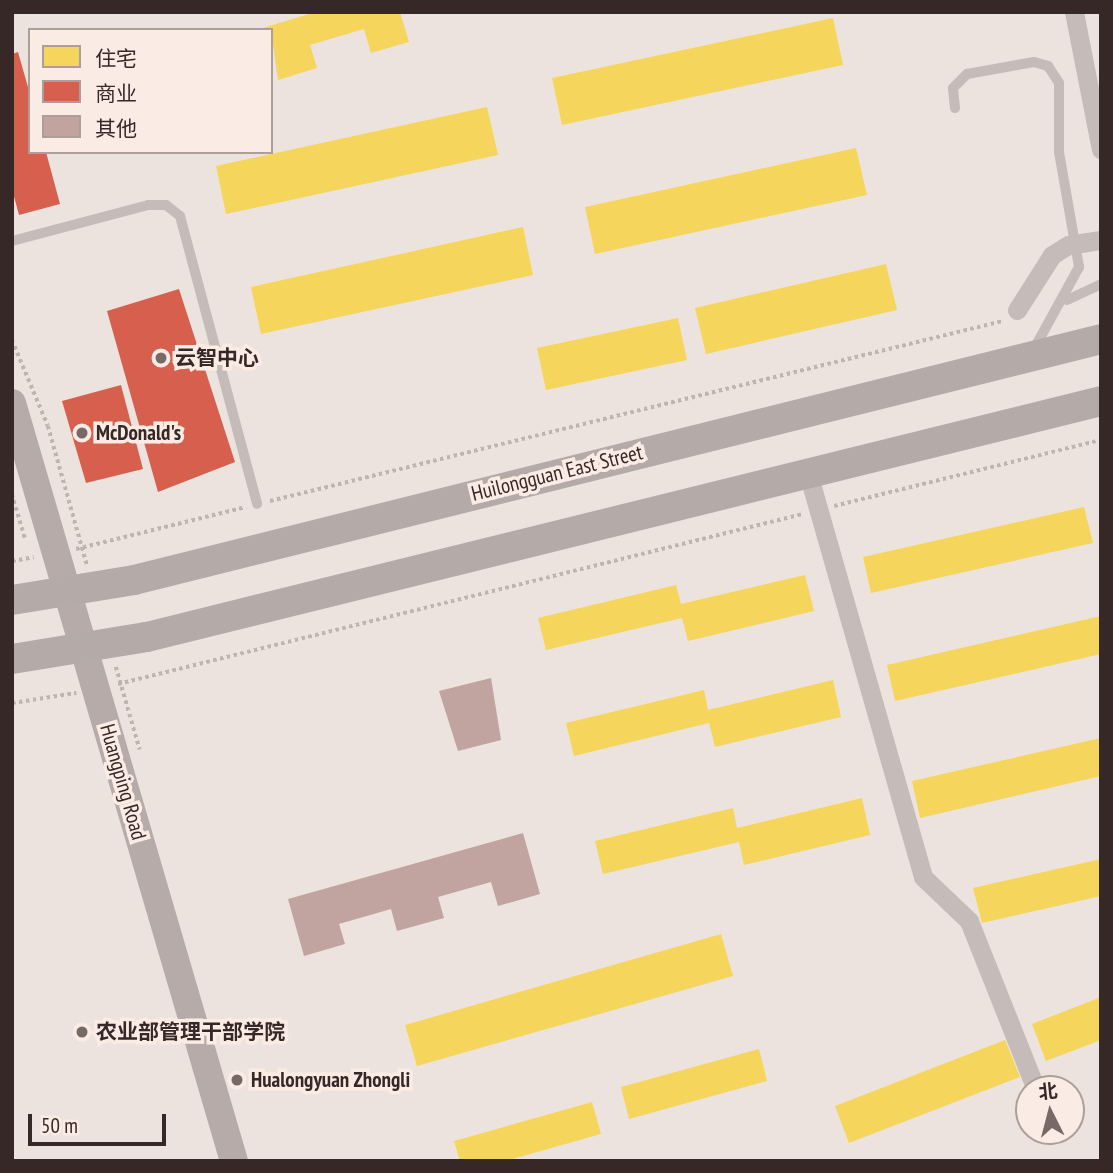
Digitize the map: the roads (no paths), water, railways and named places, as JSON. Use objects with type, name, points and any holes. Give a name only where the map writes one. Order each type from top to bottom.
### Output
[{"type":"main road","name":"Huilongguan East Street","points":[[12,600],[68,592],[1101,339]]},
{"type":"main road","points":[[1064,410],[1101,394]]},
{"type":"main road","points":[[12,659],[84,648],[1101,401]]},
{"type":"main road","name":"Huangping Road","points":[[12,404],[234,1161]]},
{"type":"street","points":[[1074,12],[1101,149]]},
{"type":"street","points":[[1017,314],[1052,255],[1075,244],[1101,240]]},
{"type":"street","points":[[808,473],[923,877],[969,921],[1030,1075]]},
{"type":"lane","points":[[955,108],[953,88],[967,74],[1034,62],[1057,76],[1059,152],[1079,267],[1062,307],[1036,345],[996,363]]},
{"type":"lane","points":[[12,241],[148,205],[166,205],[180,216],[257,504]]},
{"type":"lane","points":[[1062,307],[1080,290],[1101,284]]},
{"type":"place","name":"云智中心","points":[[161,358]]},
{"type":"place","name":"McDonald's","points":[[82,433]]},
{"type":"place","name":"农业部管理干部学院","points":[[82,1032]]},
{"type":"place","name":"Hualongyuan Zhongli","points":[[237,1080]]}]
